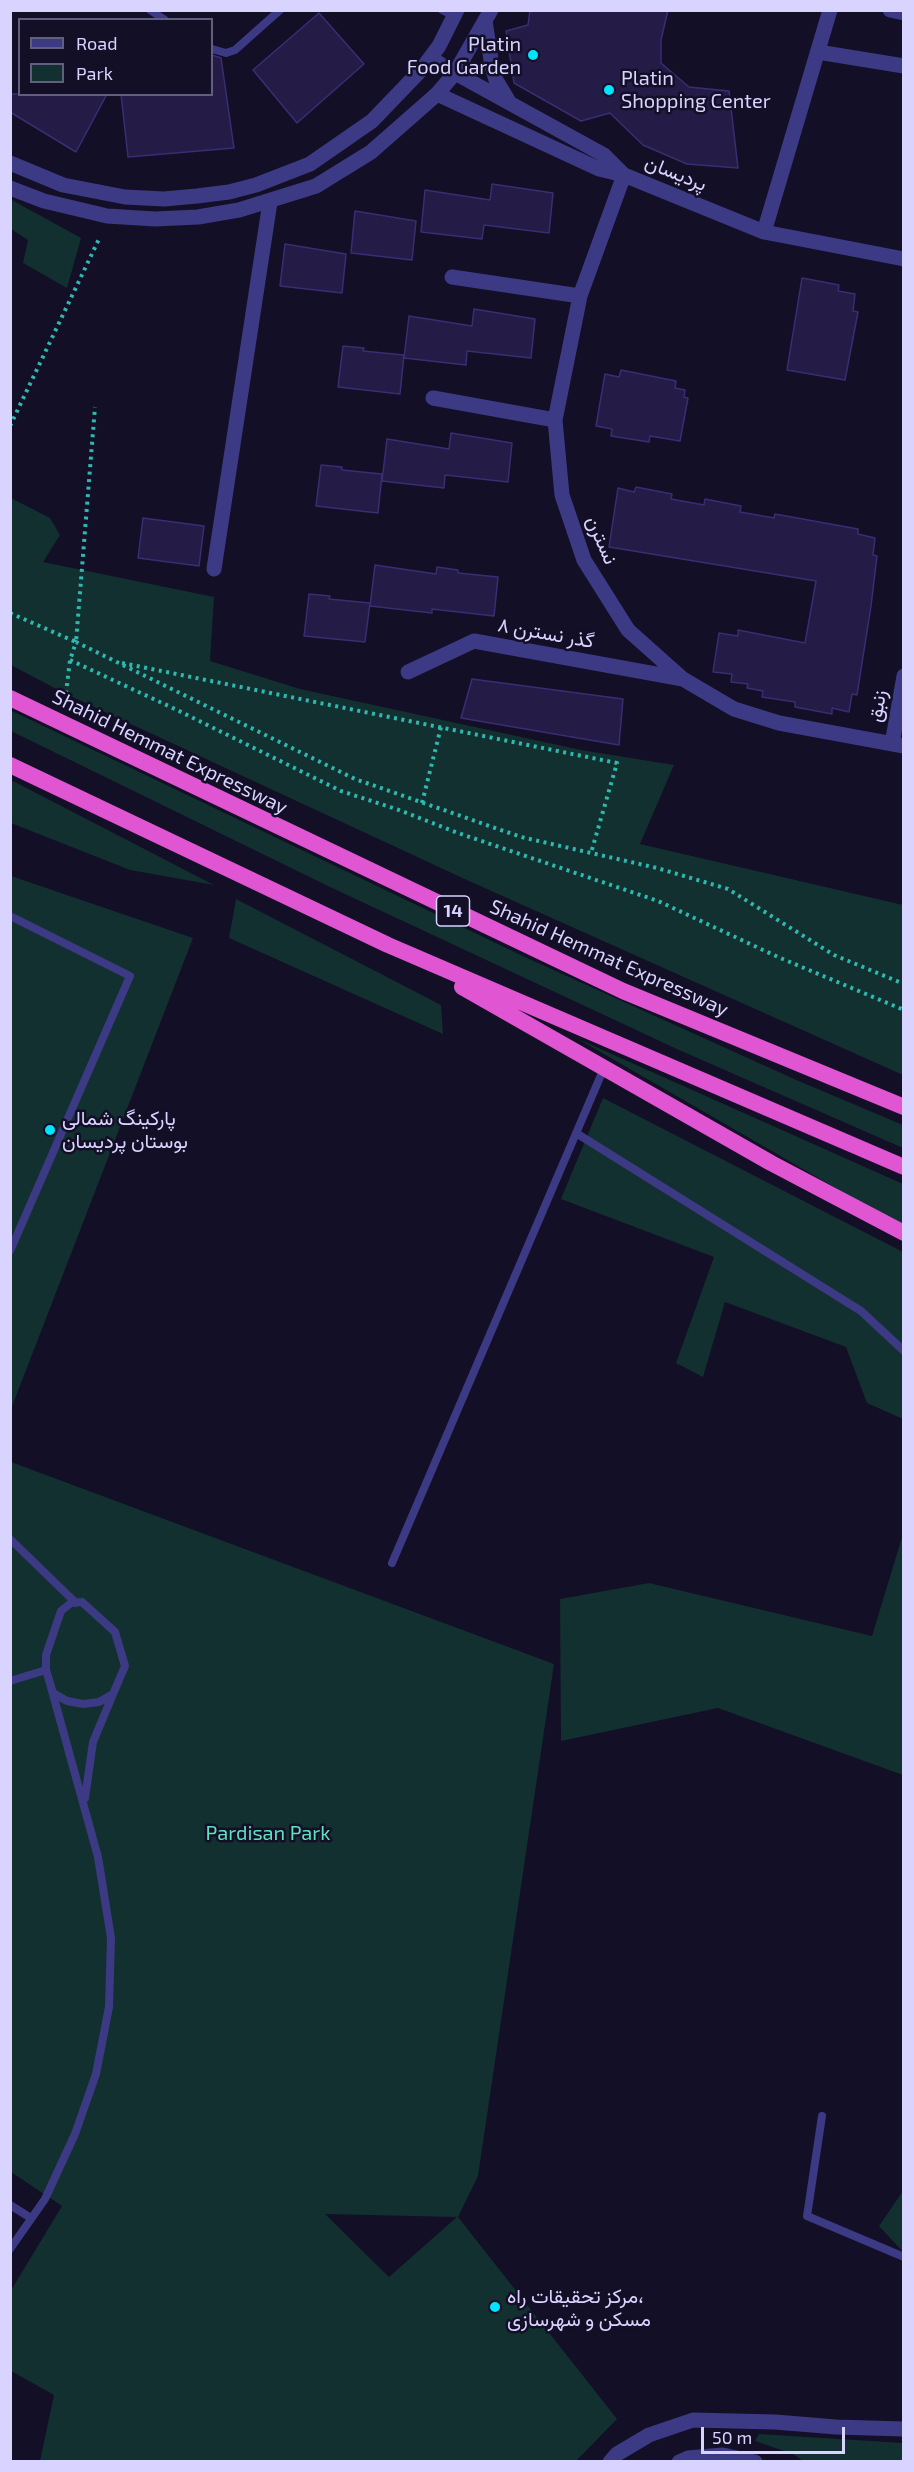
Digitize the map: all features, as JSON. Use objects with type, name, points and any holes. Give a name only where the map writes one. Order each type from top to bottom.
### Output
[{"type":"highway","name":"Shahid Hemmat Expressway","points":[[10,698],[622,991],[903,1107]]},
{"type":"highway","points":[[10,765],[388,945],[903,1167]]},
{"type":"highway","points":[[388,945],[771,1162],[903,1233]]},
{"type":"street","points":[[764,232],[830,10]]},
{"type":"street","points":[[890,10],[903,13]]},
{"type":"street","points":[[10,163],[63,185],[125,197],[196,196],[229,192],[271,180],[310,164],[357,133],[388,106],[430,58],[451,12]]},
{"type":"street","points":[[10,188],[44,201],[107,216],[155,219],[198,217],[270,202],[316,186],[346,169],[390,138],[437,94],[455,73],[488,16]]},
{"type":"street","points":[[488,16],[492,66],[502,91],[510,102]]},
{"type":"street","points":[[818,52],[903,66]]},
{"type":"street","name":"پردیسان","points":[[430,58],[604,156],[624,175],[764,232],[903,260]]},
{"type":"street","points":[[437,94],[599,169],[624,175]]},
{"type":"street","name":"نسترن","points":[[624,175],[580,296],[555,420],[562,495],[584,560],[628,630],[683,679],[734,709],[779,723],[898,745]]},
{"type":"street","points":[[214,569],[270,202],[271,180]]},
{"type":"street","points":[[452,276],[580,296]]},
{"type":"street","points":[[433,398],[555,420]]},
{"type":"street","name":"گذر نسترن ۸","points":[[408,672],[474,641],[683,679]]},
{"type":"street","name":"زنبق","points":[[898,745],[903,676]]},
{"type":"street","points":[[610,2462],[617,2454],[649,2434],[693,2420],[775,2421],[836,2427],[903,2429]]},
{"type":"street","points":[[679,2462],[688,2458],[723,2455],[755,2462]]},
{"type":"lane","points":[[213,49],[226,53],[235,50],[280,10]]},
{"type":"lane","points":[[10,916],[130,976],[10,1251]]},
{"type":"lane","points":[[392,1563],[604,1068]]},
{"type":"lane","points":[[576,1133],[861,1311],[903,1351]]},
{"type":"lane","points":[[10,1539],[76,1603]]},
{"type":"lane","points":[[84,1803],[93,1742],[125,1666],[115,1632],[88,1605],[76,1603],[65,1606],[61,1611],[46,1655],[46,1670],[53,1693],[67,1701],[83,1704],[99,1702],[113,1694]]},
{"type":"lane","points":[[10,1681],[46,1670]]},
{"type":"lane","points":[[10,2248],[45,2199],[75,2134],[96,2074],[109,2007],[111,1938],[98,1857],[49,1680]]},
{"type":"lane","points":[[822,2116],[807,2216],[903,2257]]},
{"type":"lane","points":[[10,2205],[31,2218]]},
{"type":"path","points":[[10,426],[74,296],[99,239]]},
{"type":"path","points":[[65,701],[70,660],[76,642],[95,407]]},
{"type":"path","points":[[10,613],[76,642],[355,779],[521,837],[657,868],[728,889],[834,955],[903,984]]},
{"type":"path","points":[[70,660],[341,791],[658,901],[778,957],[903,1010]]},
{"type":"path","points":[[115,662],[617,763],[591,853]]},
{"type":"path","points":[[422,803],[441,727]]},
{"type":"green space","points":[[10,199],[81,238],[67,288],[23,263],[28,240],[11,229]]},
{"type":"green space","points":[[11,498],[50,518],[60,535],[43,562],[214,597],[210,661],[300,689],[581,750],[674,765],[640,844],[903,905],[903,1075],[469,881],[64,693],[11,665]]},
{"type":"green space","points":[[10,710],[527,958],[794,1079],[903,1125],[903,1148],[679,1050],[328,886],[11,731]]},
{"type":"green space","points":[[10,780],[214,885],[130,870],[11,823]]},
{"type":"green space","name":"پارکینگ شمالی بوستان پردیسان","points":[[11,876],[193,938],[11,1409]]},
{"type":"green space","points":[[236,899],[441,1005],[443,1034],[229,938]]},
{"type":"green space","points":[[578,1039],[903,1184],[903,1224],[860,1202]]},
{"type":"green space","points":[[603,1098],[903,1252],[903,1419],[867,1403],[846,1347],[725,1302],[703,1377],[676,1363],[714,1257],[561,1199]]},
{"type":"green space","name":"Pardisan Park","points":[[11,1462],[554,1664],[478,2176],[458,2217],[617,2419],[576,2461],[40,2461],[54,2395],[11,2371],[10,2292],[62,2206],[11,2172]],"holes":[[[325,2214],[457,2217],[389,2277]]]},
{"type":"green space","points":[[903,1534],[903,1775],[718,1708],[561,1741],[560,1599],[649,1583],[872,1636]]},
{"type":"green space","points":[[903,2191],[903,2252],[879,2226]]},
{"type":"green space","points":[[759,2434],[903,2443],[903,2461],[803,2461],[793,2454],[755,2441]]},
{"type":"building","name":"Platin Shopping Center","points":[[530,10],[668,10],[661,40],[661,63],[689,87],[729,91],[738,168],[687,164],[643,145],[610,113],[581,121],[514,83],[506,31],[528,25]]},
{"type":"building","points":[[319,13],[364,64],[297,123],[253,70]]},
{"type":"building","points":[[213,55],[221,58],[234,148],[128,157],[121,96],[213,96]]},
{"type":"building","points":[[10,94],[18,94],[18,96],[106,96],[76,152],[10,112]]},
{"type":"building","points":[[492,184],[553,193],[549,233],[484,225],[482,239],[421,232],[425,190],[490,200]]},
{"type":"building","points":[[355,211],[416,221],[412,260],[351,253]]},
{"type":"building","points":[[285,244],[346,254],[342,293],[280,286]]},
{"type":"building","points":[[802,278],[839,285],[838,291],[855,294],[853,311],[858,312],[845,380],[787,370]]},
{"type":"building","points":[[474,309],[535,319],[531,358],[467,351],[466,365],[404,358],[409,316],[472,326]]},
{"type":"building","points":[[343,346],[364,348],[363,351],[404,355],[400,394],[338,387]]},
{"type":"building","points":[[621,370],[676,381],[675,388],[685,390],[684,397],[688,398],[680,441],[650,436],[649,442],[611,436],[612,429],[596,426],[605,374],[619,377]]},
{"type":"building","points":[[451,433],[512,443],[508,482],[445,475],[444,488],[382,481],[387,439],[449,449]]},
{"type":"building","points":[[321,465],[342,467],[342,470],[382,474],[378,513],[316,506]]},
{"type":"building","points":[[636,487],[672,494],[671,499],[704,505],[705,499],[741,506],[740,512],[774,518],[775,514],[858,529],[858,534],[875,538],[873,555],[877,556],[871,606],[857,695],[852,694],[849,712],[832,708],[832,714],[795,707],[795,702],[762,697],[763,691],[747,688],[748,684],[731,682],[732,674],[713,672],[719,633],[738,636],[738,630],[805,643],[816,581],[609,547],[618,488],[634,492]]},
{"type":"building","points":[[143,518],[204,526],[199,566],[138,558]]},
{"type":"building","points":[[375,565],[436,574],[437,567],[458,570],[458,573],[498,577],[494,616],[432,609],[432,613],[370,606]]},
{"type":"building","points":[[309,594],[330,596],[329,599],[370,603],[365,642],[304,636]]},
{"type":"building","points":[[472,679],[623,699],[619,745],[461,718]]},
{"type":"place","name":"Platin Food Garden","points":[[533,55]]},
{"type":"place","name":"Platin Shopping Center","points":[[609,90]]},
{"type":"place","name":"پارکینگ شمالی بوستان پردیسان","points":[[50,1130]]},
{"type":"place","name":"مرکز تحقیقات راه، مسکن و شهرسازی","points":[[495,2307]]}]
